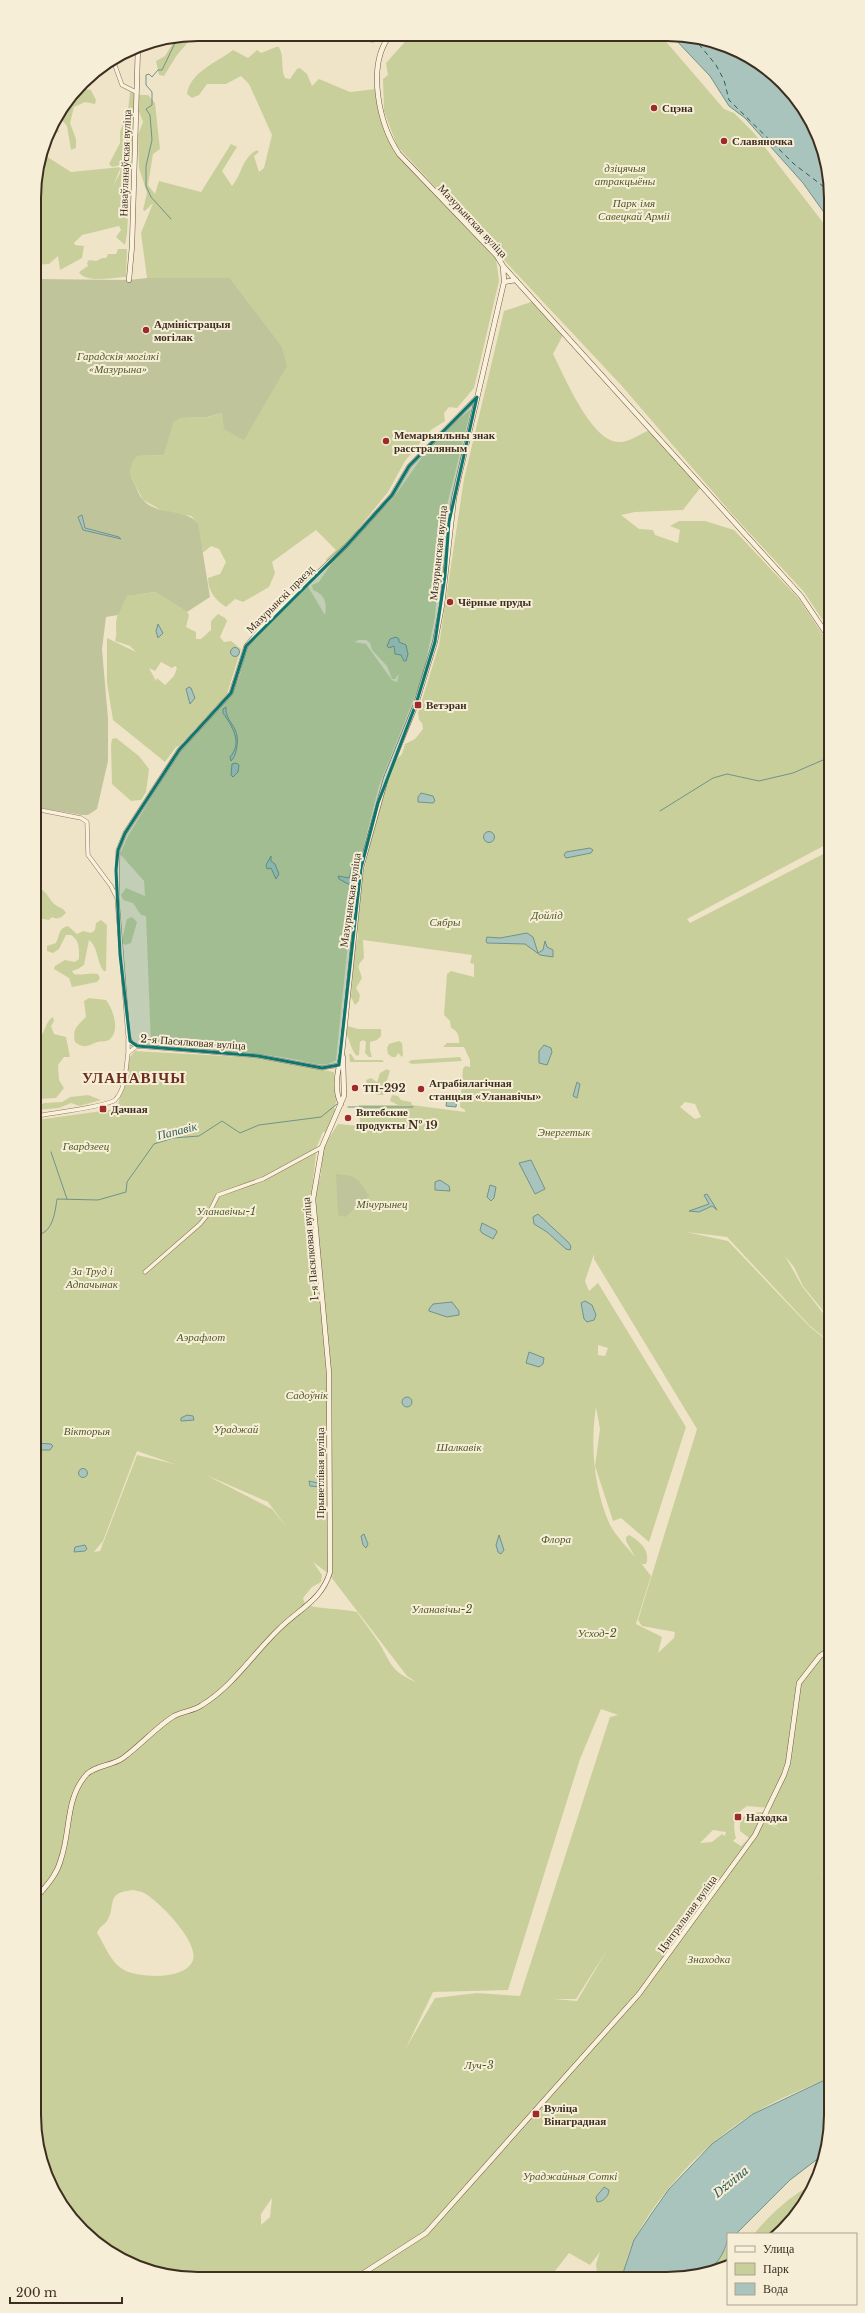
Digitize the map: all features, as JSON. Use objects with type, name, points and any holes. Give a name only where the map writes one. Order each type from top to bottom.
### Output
[{"type":"street","name":"Мазурынская вуліца","points":[[342,1066],[342,1054],[362,868],[386,778],[416,704],[435,642],[445,576],[449,522],[504,282],[503,266],[497,256],[399,154],[390,140],[381,114],[378,87],[379,57],[387,41]]},
{"type":"street","name":"Наваўланаўская вуліца","points":[[129,280],[132,246],[138,53]]},
{"type":"street","points":[[115,65],[122,85],[136,92]]},
{"type":"street","points":[[503,266],[802,596],[824,630]]},
{"type":"street","points":[[504,282],[516,280]]},
{"type":"street","name":"Мазурынскі праезд","points":[[128,1053],[128,1036],[117,898],[118,850],[125,833],[179,750],[231,692],[246,646],[266,622],[347,545],[392,495],[409,466],[477,396]]},
{"type":"street","points":[[41,810],[81,818],[86,822],[88,855],[111,886],[117,898]]},
{"type":"street","points":[[128,1036],[131,1043],[136,1046]]},
{"type":"street","name":"2-я Пасялковая вуліца","points":[[41,1115],[97,1106],[114,1100],[123,1086],[128,1053],[136,1046],[258,1056],[322,1068],[342,1066]]},
{"type":"street","points":[[341,1104],[337,1096],[342,1066]]},
{"type":"street","name":"1-я Пасялковая вуліца","points":[[329,1373],[313,1199],[322,1147],[341,1104],[345,1082],[342,1066]]},
{"type":"street","points":[[145,1272],[200,1224],[209,1213],[218,1195],[263,1179],[322,1147]]},
{"type":"street","name":"Прыветлівая вуліца","points":[[41,1892],[53,1879],[61,1860],[71,1803],[87,1774],[92,1770],[121,1760],[155,1729],[176,1715],[202,1706],[245,1669],[280,1628],[316,1598],[326,1585],[330,1572],[329,1373]]},
{"type":"street","name":"Цэнтральная вуліца","points":[[365,2272],[426,2233],[654,1975],[755,1835],[784,1775],[799,1683],[820,1656],[824,1653]]},
{"type":"highlighted area","points":[[477,397],[449,522],[445,576],[435,642],[416,704],[378,803],[361,868],[339,1065],[322,1068],[258,1056],[137,1046],[130,1041],[120,954],[116,870],[118,850],[125,833],[179,750],[231,693],[246,646],[347,545],[392,495],[409,466]]},
{"type":"green space","points":[[189,41],[177,55],[164,76],[159,75],[156,61],[165,56],[173,43]]},
{"type":"green space","name":"Парк імя Савецкай Арміі","points":[[406,41],[665,41],[724,109],[734,113],[754,133],[824,224],[824,622],[804,592],[732,514],[621,385],[397,146],[384,111],[383,79],[388,75],[386,63]]},
{"type":"green space","points":[[279,47],[281,51],[285,78],[290,79],[297,69],[300,68],[307,74],[312,86],[319,79],[350,92],[376,89],[382,124],[398,155],[496,259],[499,281],[474,388],[457,408],[449,407],[444,413],[445,421],[431,430],[405,461],[388,492],[346,544],[327,563],[326,559],[336,550],[316,530],[272,562],[275,573],[269,587],[243,602],[235,599],[226,607],[213,595],[208,583],[208,578],[220,574],[226,562],[219,549],[211,546],[204,552],[199,551],[193,538],[198,523],[191,516],[165,512],[143,500],[129,473],[131,465],[137,456],[164,455],[174,422],[181,418],[208,417],[222,413],[281,345],[230,278],[147,278],[141,233],[153,203],[145,211],[143,210],[147,193],[139,168],[138,135],[143,122],[138,109],[139,95],[148,95],[155,103],[160,149],[153,154],[148,185],[155,194],[159,181],[201,192],[231,144],[237,147],[222,171],[232,186],[245,162],[257,150],[259,152],[254,156],[259,172],[264,168],[272,135],[249,84],[241,76],[226,84],[207,84],[199,95],[192,98],[187,94],[189,86],[198,74],[233,50],[248,58],[257,50],[261,53]]},
{"type":"green space","points":[[84,90],[91,90],[96,100],[95,104],[85,102],[74,107],[70,123],[76,139],[76,148],[71,150],[67,126],[62,120],[73,102]]},
{"type":"green space","points":[[130,92],[135,94],[127,234],[125,245],[116,237],[121,230],[119,226],[82,235],[74,243],[75,245],[84,246],[82,258],[60,270],[58,256],[49,264],[41,265],[41,187],[46,156],[71,172],[121,167],[121,165],[112,167],[109,164],[120,143],[120,132],[128,111]],"holes":[[[121,168],[120,173],[113,186]]]},
{"type":"green space","points":[[118,249],[127,249],[126,277],[94,279],[83,276],[79,272],[88,266],[87,263],[89,260],[96,261],[106,258],[108,254],[116,254]]},
{"type":"green space","name":"Гарадскія могілкі «Мазурына»","points":[[147,278],[230,278],[281,345],[287,366],[244,440],[224,429],[222,413],[207,417],[181,418],[174,422],[164,455],[137,456],[132,463],[130,473],[143,500],[156,508],[186,515],[198,523],[210,597],[187,612],[155,592],[127,596],[118,615],[106,617],[102,649],[108,719],[108,761],[97,809],[88,815],[82,815],[41,808],[41,279],[129,280]]},
{"type":"green space","points":[[534,301],[563,335],[553,354],[580,407],[589,421],[599,432],[610,440],[620,442],[624,442],[649,430],[701,487],[683,510],[635,512],[621,515],[639,529],[653,530],[655,535],[678,543],[680,530],[670,526],[679,521],[705,521],[734,530],[799,599],[824,636],[824,846],[687,919],[690,923],[824,854],[824,1312],[803,1286],[794,1267],[785,1256],[802,1286],[824,1315],[824,1337],[810,1326],[727,1237],[686,1232],[728,1241],[810,1327],[824,1338],[824,1876],[820,1872],[824,1877],[824,2080],[751,2115],[717,2139],[700,2154],[669,2188],[644,2223],[630,2249],[623,2272],[597,2272],[596,2264],[600,2252],[590,2265],[569,2253],[554,2272],[177,2271],[147,2264],[128,2256],[102,2240],[80,2219],[73,2211],[57,2185],[49,2166],[42,2136],[41,1119],[117,1109],[130,1057],[135,1051],[259,1058],[334,1072],[336,1102],[334,1108],[336,1110],[326,1133],[323,1132],[317,1146],[311,1199],[328,1373],[329,1574],[313,1562],[322,1575],[321,1582],[312,1587],[303,1598],[305,1604],[311,1606],[357,1612],[396,1670],[407,1678],[416,1682],[407,1676],[331,1577],[330,1377],[314,1199],[321,1174],[323,1147],[338,1124],[360,1126],[359,1105],[398,1105],[390,1101],[392,1095],[398,1096],[401,1100],[411,1102],[412,1105],[465,1112],[465,1110],[460,1107],[463,1069],[465,1066],[470,1067],[470,1060],[464,1047],[443,1047],[447,1043],[459,1043],[456,1032],[451,1028],[450,1021],[444,1015],[447,974],[451,971],[474,977],[474,964],[470,963],[472,955],[363,940],[364,958],[359,964],[358,968],[362,978],[356,988],[360,995],[359,1001],[355,1005],[351,997],[355,946],[358,938],[357,928],[360,887],[380,804],[388,780],[396,760],[402,754],[405,744],[415,739],[423,729],[418,713],[439,645],[464,479],[504,311]],"holes":[[[685,1102],[695,1104],[701,1117],[695,1119],[680,1107]],[[594,1254],[594,1259],[697,1429],[638,1620],[642,1626],[675,1632],[674,1638],[658,1653],[662,1637],[636,1624],[651,1576],[637,1558],[642,1564],[646,1564],[646,1551],[641,1543],[629,1535],[626,1537],[626,1541],[635,1557],[610,1525],[600,1497],[595,1467],[593,1437],[596,1407],[600,1429],[595,1466],[613,1521],[621,1518],[649,1542],[686,1427],[598,1283],[589,1291],[585,1281]],[[598,1345],[608,1348],[605,1356],[598,1355]],[[137,1451],[174,1464],[137,1455],[100,1551],[94,1552],[103,1541]],[[206,1475],[268,1502],[287,1528],[272,1509]],[[601,1709],[618,1715],[610,1717],[520,1996],[477,1993],[435,1998],[406,2048],[433,1992],[508,1990],[580,1759]],[[747,1806],[771,1808],[766,1821],[781,1830],[765,1822],[754,1833],[765,1812],[746,1815],[741,1821],[740,1831],[749,1838],[741,1846],[733,1841],[736,1838],[734,1824],[739,1812]],[[713,1830],[726,1832],[725,1836],[722,1834],[712,1842],[700,1843]],[[133,1890],[144,1893],[151,1897],[168,1913],[190,1943],[193,1952],[193,1960],[189,1967],[173,1974],[152,1976],[126,1971],[116,1964],[97,1933],[107,1921],[113,1901],[118,1894]],[[607,1950],[577,2001],[554,1999],[576,1999]],[[272,2198],[270,2217],[261,2225],[261,2214]]]},
{"type":"green space","points":[[471,409],[448,501],[441,551],[438,559],[442,569],[441,584],[437,591],[435,617],[423,676],[379,786],[354,884],[336,1060],[332,1063],[317,1064],[243,1052],[151,1046],[146,916],[141,915],[133,903],[123,900],[121,895],[126,888],[145,896],[144,881],[120,854],[128,836],[180,750],[232,693],[240,675],[246,646],[267,622],[307,585],[325,615],[326,606],[323,597],[313,590],[312,585],[319,582],[333,561],[394,497],[425,453],[444,431]],"holes":[[[391,638],[395,638],[401,643],[407,658],[401,655],[394,646],[387,645]],[[366,640],[370,643],[372,650],[387,666],[392,679],[395,679],[399,674],[397,682],[392,680],[366,644],[354,642]]]},
{"type":"green space","points":[[155,592],[187,612],[189,615],[186,627],[196,632],[196,639],[201,639],[211,630],[211,621],[218,614],[227,621],[220,637],[224,642],[231,641],[241,649],[227,694],[179,746],[176,747],[165,762],[113,720],[107,683],[107,638],[136,652],[130,646],[115,641],[117,617],[126,596]],"holes":[[[161,662],[172,668],[175,666],[177,668],[174,676],[165,685],[157,678],[156,681],[149,668],[155,671]]]},
{"type":"green space","points":[[116,738],[139,756],[149,769],[146,792],[141,800],[131,801],[112,784],[111,745],[112,739]]},
{"type":"green space","points":[[41,889],[46,893],[53,903],[66,913],[59,918],[52,917],[49,920],[41,919]]},
{"type":"green space","points":[[132,917],[137,922],[131,943],[125,945],[122,943],[126,921]]},
{"type":"green space","points":[[101,920],[107,925],[106,971],[104,971],[101,967],[96,951],[89,940],[84,965],[72,971],[74,974],[98,974],[100,978],[97,982],[72,987],[69,978],[54,969],[55,966],[65,960],[75,962],[79,959],[76,940],[71,935],[66,935],[59,949],[53,953],[47,951],[47,946],[56,943],[62,928],[68,926],[77,934],[83,931],[91,933],[95,930],[96,923]]},
{"type":"green space","points":[[89,998],[106,1000],[115,1020],[115,1031],[109,1040],[97,1042],[88,1046],[81,1046],[75,1042],[74,1034],[78,1025],[86,1017],[84,1001]]},
{"type":"green space","points":[[53,1017],[54,1021],[51,1026],[54,1034],[66,1037],[70,1057],[64,1057],[58,1065],[59,1080],[64,1088],[56,1098],[41,1099],[41,1036],[50,1019]]},
{"type":"green space","points":[[348,1026],[358,1029],[381,1029],[381,1036],[377,1040],[370,1042],[372,1057],[369,1057],[365,1053],[366,1042],[363,1040],[360,1042],[359,1055],[357,1056],[355,1054],[346,1033]]},
{"type":"green space","points":[[399,1041],[402,1043],[403,1055],[402,1057],[398,1053],[396,1057],[392,1057],[388,1054],[387,1048],[389,1044]]},
{"type":"green space","points":[[349,1054],[351,1054],[355,1060],[382,1060],[384,1062],[350,1062]]},
{"type":"green space","points":[[460,1057],[462,1061],[412,1064],[408,1062],[412,1060]]},
{"type":"green space","points":[[387,1069],[390,1071],[386,1083],[389,1089],[383,1095],[371,1092],[366,1080],[371,1078],[377,1082],[380,1073]]},
{"type":"green space","points":[[88,1095],[101,1100],[79,1106],[71,1103],[59,1108],[41,1110],[41,1105],[44,1103],[62,1102],[70,1097]]},
{"type":"green space","points":[[336,1174],[353,1177],[356,1179],[369,1196],[345,1217],[338,1215]]},
{"type":"green space","points":[[806,2189],[792,2211],[771,2233],[755,2233],[782,2205]]},
{"type":"green space","points":[[727,2246],[727,2260],[714,2265]]},
{"type":"water","points":[[677,41],[708,46],[737,57],[763,73],[792,102],[808,128],[819,157],[824,187],[824,212],[803,183],[745,118],[729,106],[710,76]]},
{"type":"water","points":[[82,515],[85,528],[119,537],[121,539],[83,530],[78,517]]},
{"type":"water","points":[[158,624],[163,633],[158,638],[156,631]]},
{"type":"water","points":[[396,637],[399,639],[399,642],[406,645],[408,654],[406,661],[404,661],[401,655],[395,654],[394,646],[389,648],[387,646],[390,639]]},
{"type":"water","points":[[235,647],[240,652],[235,657],[230,652]]},
{"type":"water","points":[[189,687],[191,688],[195,698],[190,704],[186,689]]},
{"type":"water","points":[[226,707],[226,712],[235,729],[237,739],[236,752],[231,761],[230,757],[236,746],[236,740],[233,729],[223,713],[223,709]]},
{"type":"water","points":[[236,763],[239,765],[238,772],[233,777],[231,775],[232,764]]},
{"type":"water","points":[[421,793],[433,796],[435,801],[433,803],[418,802],[418,797]]},
{"type":"water","points":[[489,831],[493,833],[495,837],[493,841],[489,843],[485,841],[483,837],[485,833]]},
{"type":"water","points":[[590,848],[593,850],[591,853],[566,858],[564,855],[566,852]]},
{"type":"water","points":[[271,856],[271,861],[275,864],[279,874],[276,879],[271,868],[267,869],[266,865]]},
{"type":"water","points":[[353,864],[356,866],[350,885],[339,879],[338,876],[349,878]]},
{"type":"water","points":[[527,933],[533,937],[538,953],[543,950],[545,941],[547,947],[553,950],[553,957],[540,955],[525,944],[487,943],[486,941],[487,937],[500,938]]},
{"type":"water","points":[[544,1045],[551,1048],[552,1052],[547,1065],[539,1063],[539,1051]]},
{"type":"water","points":[[577,1082],[580,1084],[577,1098],[573,1096]]},
{"type":"water","points":[[447,1098],[457,1098],[456,1107],[446,1106]]},
{"type":"water","points":[[531,1160],[545,1189],[535,1194],[519,1163]]},
{"type":"water","points":[[440,1180],[449,1186],[450,1191],[435,1190],[435,1182]]},
{"type":"water","points":[[490,1185],[496,1187],[494,1198],[491,1201],[487,1197]]},
{"type":"water","points":[[707,1194],[717,1210],[712,1206],[699,1212],[689,1211],[709,1204],[704,1195]]},
{"type":"water","points":[[538,1214],[568,1242],[571,1246],[570,1250],[566,1249],[547,1232],[534,1224],[533,1217]]},
{"type":"water","points":[[482,1223],[496,1230],[497,1232],[493,1239],[482,1233],[480,1230]]},
{"type":"water","points":[[585,1301],[592,1305],[596,1315],[594,1320],[587,1322],[584,1319],[581,1303]]},
{"type":"water","points":[[452,1302],[459,1311],[459,1315],[447,1317],[429,1311],[433,1304]]},
{"type":"water","points":[[529,1352],[544,1358],[543,1364],[539,1367],[526,1363]]},
{"type":"water","points":[[405,1397],[409,1397],[411,1398],[411,1406],[405,1407],[402,1404],[402,1400]]},
{"type":"water","points":[[187,1415],[193,1416],[194,1420],[181,1421],[181,1418]]},
{"type":"water","points":[[41,1443],[51,1444],[53,1446],[50,1450],[41,1450]]},
{"type":"water","points":[[81,1469],[85,1469],[87,1473],[85,1477],[81,1477],[79,1475],[79,1471]]},
{"type":"water","points":[[309,1481],[318,1483],[323,1481],[326,1484],[322,1487],[310,1486]]},
{"type":"water","points":[[364,1534],[368,1544],[366,1548],[363,1545],[361,1536]]},
{"type":"water","points":[[499,1535],[504,1550],[501,1554],[498,1552],[496,1545]]},
{"type":"water","points":[[85,1545],[87,1549],[85,1551],[74,1552],[75,1547]]},
{"type":"water","name":"Dźvina","points":[[824,2080],[824,2126],[818,2158],[790,2180],[737,2233],[727,2233],[726,2246],[723,2253],[714,2265],[678,2272],[623,2272],[634,2240],[669,2189],[712,2144],[753,2114]]},
{"type":"water","points":[[604,2187],[609,2190],[608,2194],[603,2200],[597,2202],[596,2197]]},
{"type":"waterway","points":[[171,219],[151,197],[146,186],[146,166],[152,140],[150,115],[146,109],[152,105],[152,92],[146,85],[146,75],[149,74],[152,77],[158,70],[162,70],[175,43],[178,42]]},
{"type":"waterway","points":[[660,811],[713,778],[727,774],[759,781],[793,773],[824,760]]},
{"type":"waterway","name":"Папавік","points":[[41,1234],[50,1227],[54,1216],[57,1199],[98,1200],[126,1192],[127,1182],[154,1144],[173,1138],[199,1136],[222,1121],[240,1133],[259,1125],[321,1117],[337,1104]]},
{"type":"waterway","points":[[348,1107],[413,1107]]},
{"type":"waterway","points":[[51,1152],[67,1199]]},
{"type":"ferry route","points":[[699,44],[716,65],[724,80],[729,100],[794,164],[824,187]]},
{"type":"place","name":"Сцэна","points":[[654,108]]},
{"type":"place","name":"Славяночка","points":[[724,141]]},
{"type":"place","name":"Адміністрацыя могілак","points":[[146,330]]},
{"type":"place","name":"Мемарыяльны знак расстраляным","points":[[386,441]]},
{"type":"place","name":"Чёрные пруды","points":[[450,602]]},
{"type":"place","name":"Ветэран","points":[[418,705]]},
{"type":"place","name":"ТП-292","points":[[355,1088]]},
{"type":"place","name":"Аграбіялагічная станцыя «Уланавічы»","points":[[421,1089]]},
{"type":"place","name":"Дачная","points":[[103,1109]]},
{"type":"place","name":"Витебские продукты № 19","points":[[348,1118]]},
{"type":"place","name":"Находка","points":[[738,1817]]},
{"type":"place","name":"Вуліца Вінаградная","points":[[536,2114]]},
{"type":"district","name":"УЛАНАВІЧЫ","points":[[134,1078]]},
{"type":"park label","name":"дзіцячыя атракцыёны","points":[[625,174]]},
{"type":"park label","name":"Дойлід","points":[[547,915]]},
{"type":"park label","name":"Сябры","points":[[445,922]]},
{"type":"park label","name":"Энергетык","points":[[564,1132]]},
{"type":"park label","name":"Гвардзеец","points":[[86,1146]]},
{"type":"park label","name":"Мічурынец","points":[[382,1204]]},
{"type":"park label","name":"Уланавічы-1","points":[[226,1211]]},
{"type":"park label","name":"За Труд і Адпачынак","points":[[92,1277]]},
{"type":"park label","name":"Аэрафлот","points":[[201,1337]]},
{"type":"park label","name":"Садоўнік","points":[[307,1395]]},
{"type":"park label","name":"Ураджай","points":[[236,1429]]},
{"type":"park label","name":"Вікторыя","points":[[87,1431]]},
{"type":"park label","name":"Шалкавік","points":[[459,1447]]},
{"type":"park label","name":"Флора","points":[[556,1539]]},
{"type":"park label","name":"Уланавічы-2","points":[[442,1609]]},
{"type":"park label","name":"Усход-2","points":[[597,1633]]},
{"type":"park label","name":"Знаходка","points":[[709,1959]]},
{"type":"park label","name":"Луч-3","points":[[479,2065]]},
{"type":"park label","name":"Ураджайныя Соткі","points":[[570,2176]]}]
